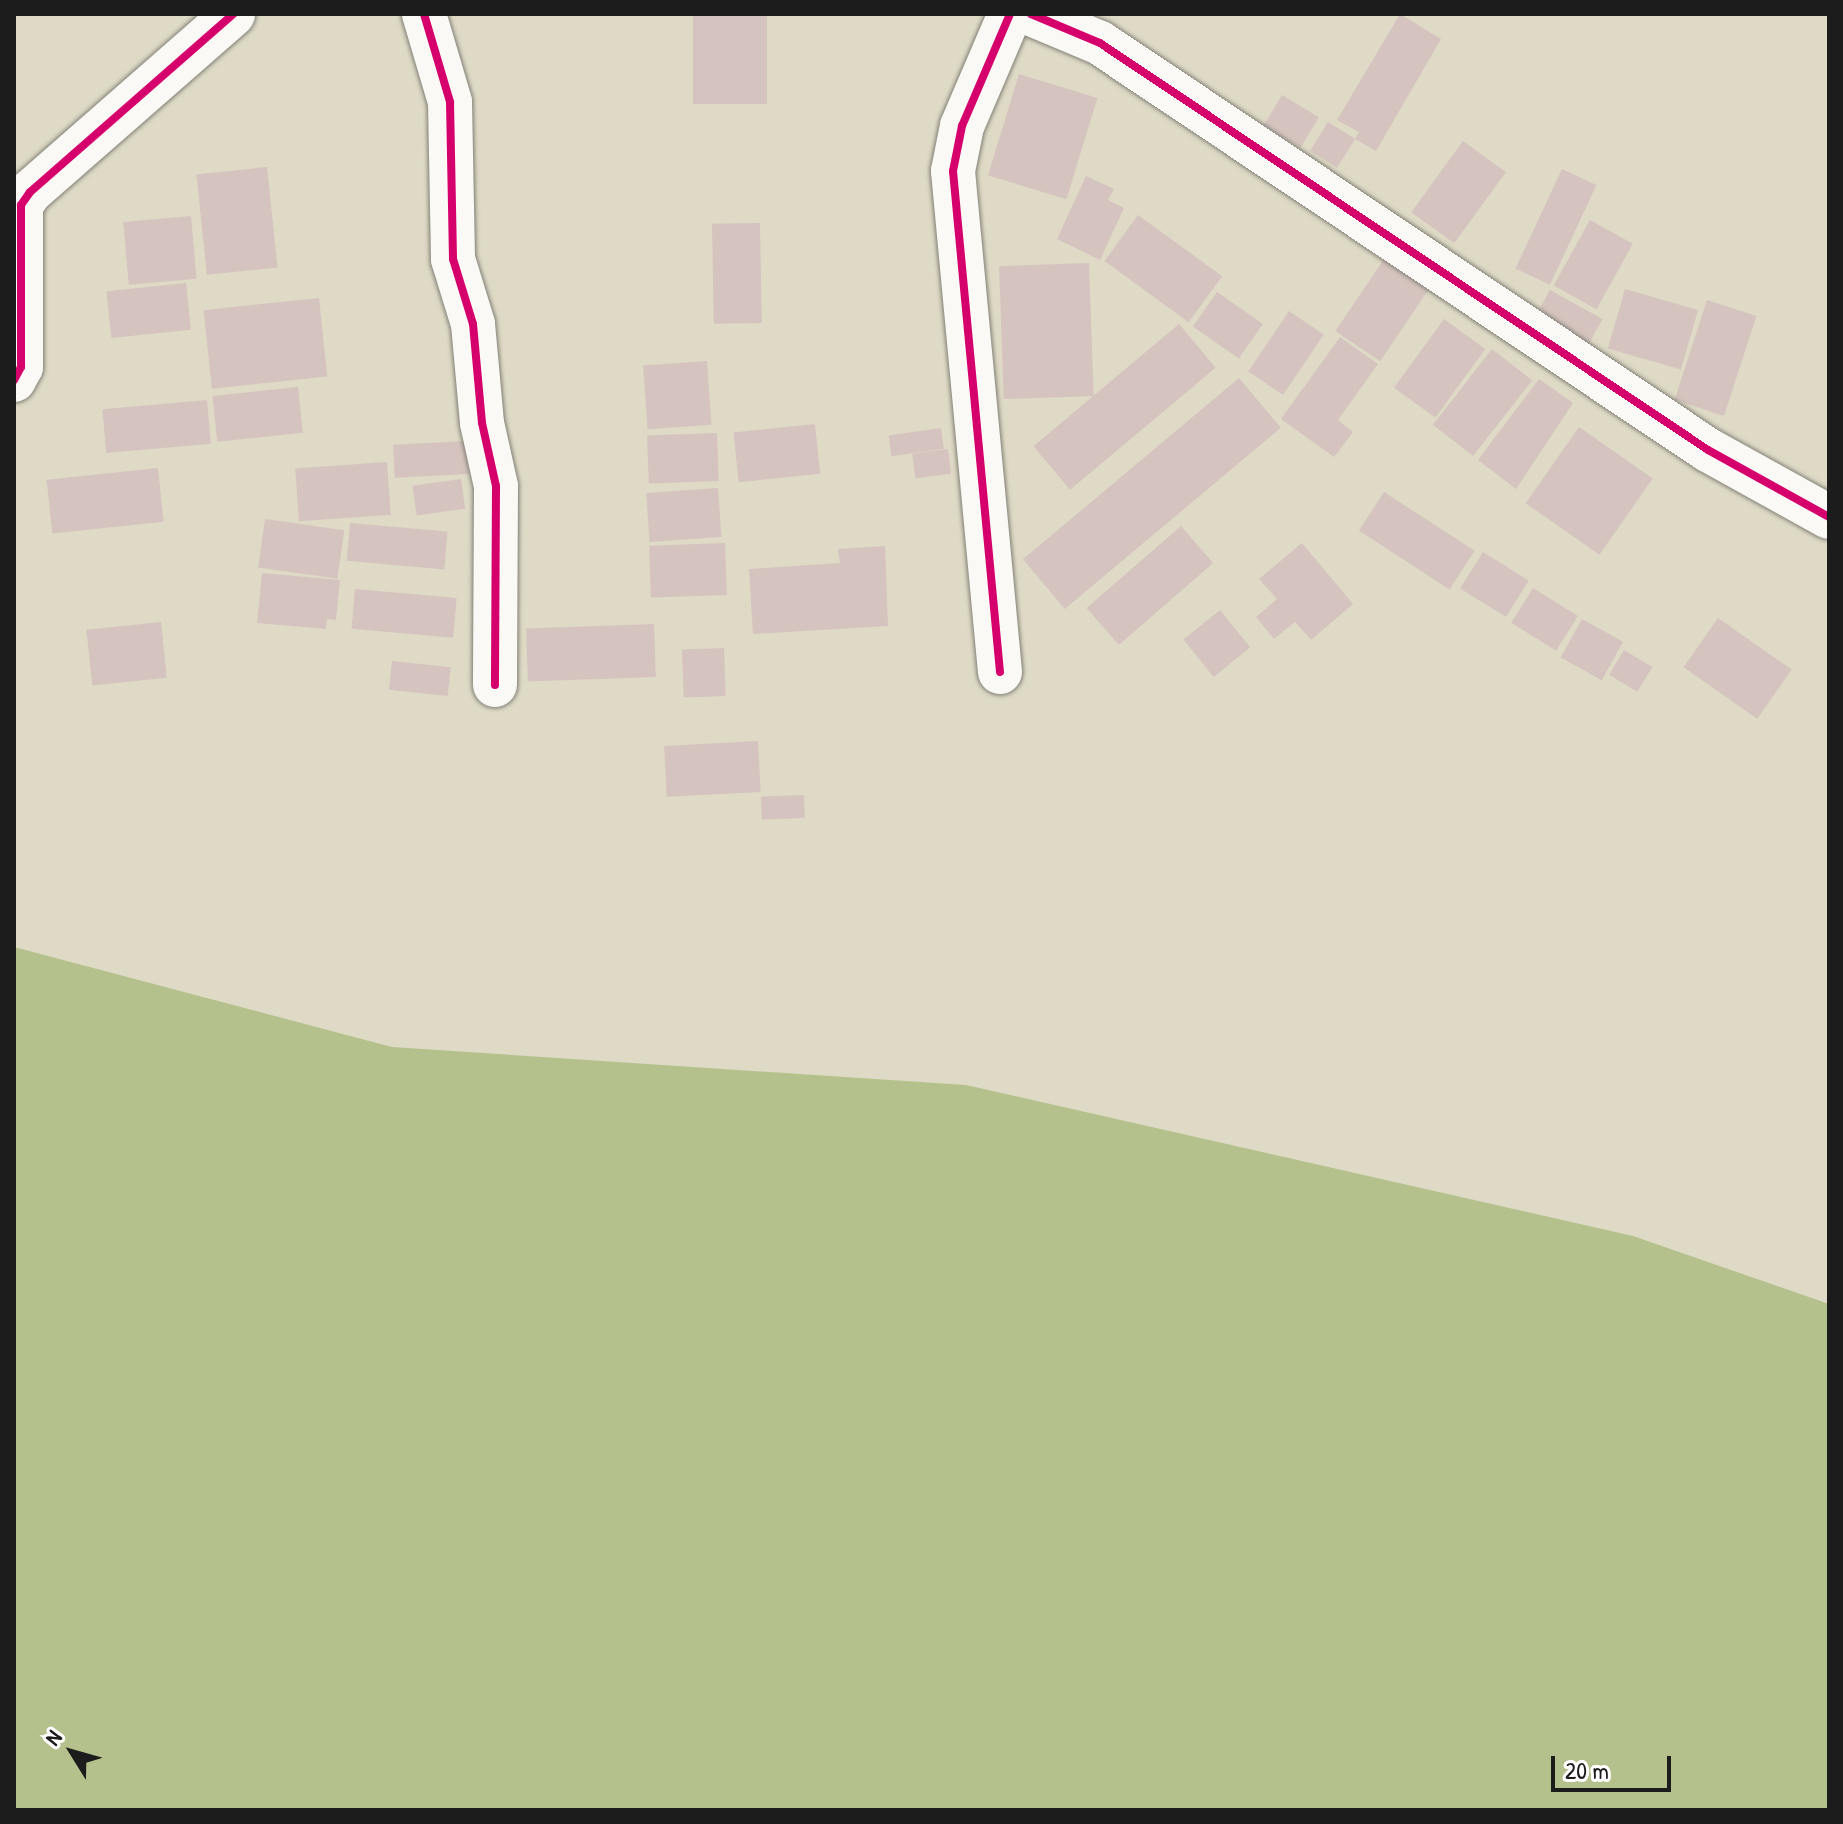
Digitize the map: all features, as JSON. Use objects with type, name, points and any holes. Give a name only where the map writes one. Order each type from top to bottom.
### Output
[{"type":"street","points":[[14,380],[21,367],[21,205],[30,192],[233,14]]},
{"type":"street","points":[[424,14],[450,102],[453,259],[473,324],[482,423],[496,486],[495,685]]},
{"type":"street","points":[[1000,672],[953,171],[962,126],[1010,14]]},
{"type":"street","points":[[1031,14],[1100,43],[1708,450],[1829,517]]},
{"type":"green space","points":[[14,947],[392,1047],[966,1085],[1633,1236],[1829,1304],[1829,1810],[14,1810]]},
{"type":"building","points":[[693,14],[767,14],[767,104],[693,104]]},
{"type":"building","points":[[1400,14],[1441,39],[1376,151],[1355,139],[1359,132],[1337,120]]},
{"type":"building","points":[[1019,74],[1097,98],[1066,199],[988,175]]},
{"type":"building","points":[[1282,95],[1319,117],[1300,148],[1263,126]]},
{"type":"building","points":[[1328,122],[1355,139],[1337,168],[1310,151]]},
{"type":"building","points":[[1463,141],[1506,172],[1454,243],[1411,212]]},
{"type":"building","points":[[267,167],[278,267],[207,275],[196,174]]},
{"type":"building","points":[[1562,169],[1596,185],[1550,285],[1516,269]]},
{"type":"building","points":[[1086,176],[1114,189],[1108,200],[1124,208],[1100,260],[1057,239]]},
{"type":"building","points":[[1138,215],[1222,276],[1189,322],[1104,261]]},
{"type":"building","points":[[191,216],[196,279],[129,285],[123,222]]},
{"type":"building","points":[[1590,220],[1633,244],[1596,309],[1554,286]]},
{"type":"building","points":[[760,223],[762,323],[714,324],[712,224]]},
{"type":"building","points":[[1384,259],[1429,289],[1380,361],[1335,331]]},
{"type":"building","points":[[1089,263],[1094,396],[1004,399],[999,266]]},
{"type":"building","points":[[186,283],[191,330],[111,338],[106,291]]},
{"type":"building","points":[[1625,289],[1698,310],[1681,370],[1608,349]]},
{"type":"building","points":[[1550,290],[1602,319],[1588,344],[1536,315]]},
{"type":"building","points":[[1217,292],[1263,324],[1239,359],[1193,326]]},
{"type":"building","points":[[319,298],[327,377],[212,389],[204,310]]},
{"type":"building","points":[[1707,300],[1756,316],[1724,416],[1675,400]]},
{"type":"building","points":[[1289,311],[1324,334],[1283,395],[1248,372]]},
{"type":"building","points":[[1444,319],[1485,349],[1435,418],[1394,388]]},
{"type":"building","points":[[1179,324],[1216,368],[1070,490],[1033,446]]},
{"type":"building","points":[[1340,337],[1378,364],[1338,420],[1353,432],[1334,457],[1281,419]]},
{"type":"building","points":[[1492,349],[1532,380],[1473,456],[1433,425]]},
{"type":"building","points":[[707,361],[711,425],[648,429],[643,365]]},
{"type":"building","points":[[1239,378],[1281,428],[1065,609],[1023,559]]},
{"type":"building","points":[[1539,379],[1573,403],[1516,489],[1478,460]]},
{"type":"building","points":[[298,387],[303,433],[217,442],[212,396]]},
{"type":"building","points":[[207,400],[211,444],[106,453],[102,409]]},
{"type":"building","points":[[815,424],[820,474],[739,482],[733,433]]},
{"type":"building","points":[[1579,427],[1653,479],[1599,555],[1526,503]]},
{"type":"building","points":[[941,428],[944,449],[891,456],[889,435]]},
{"type":"building","points":[[717,433],[719,481],[649,483],[647,435]]},
{"type":"building","points":[[467,441],[469,474],[395,478],[393,445]]},
{"type":"building","points":[[948,449],[951,474],[915,478],[912,453]]},
{"type":"building","points":[[387,462],[391,515],[299,521],[295,468]]},
{"type":"building","points":[[158,468],[164,522],[52,533],[47,480]]},
{"type":"building","points":[[461,479],[465,509],[417,516],[412,486]]},
{"type":"building","points":[[718,488],[721,537],[650,542],[646,493]]},
{"type":"building","points":[[1384,492],[1475,551],[1450,589],[1359,531]]},
{"type":"building","points":[[265,519],[344,530],[337,579],[258,568]]},
{"type":"building","points":[[350,523],[448,532],[444,569],[347,561]]},
{"type":"building","points":[[1181,526],[1213,563],[1119,645],[1087,608]]},
{"type":"building","points":[[725,543],[727,595],[651,598],[649,546]]},
{"type":"building","points":[[1302,543],[1353,604],[1311,640],[1295,622],[1274,639],[1256,617],[1277,599],[1259,579]]},
{"type":"building","points":[[885,546],[888,626],[753,634],[749,569],[840,563],[838,549]]},
{"type":"building","points":[[1483,552],[1529,581],[1506,617],[1460,588]]},
{"type":"building","points":[[262,573],[340,580],[336,620],[327,619],[326,629],[257,623]]},
{"type":"building","points":[[1533,588],[1578,616],[1556,651],[1511,623]]},
{"type":"building","points":[[355,589],[457,598],[453,638],[352,629]]},
{"type":"building","points":[[1220,610],[1250,647],[1214,677],[1183,640]]},
{"type":"building","points":[[1718,618],[1792,670],[1757,719],[1684,667]]},
{"type":"building","points":[[1582,619],[1623,642],[1602,680],[1561,657]]},
{"type":"building","points":[[161,622],[167,678],[92,686],[86,630]]},
{"type":"building","points":[[654,624],[656,677],[528,681],[526,628]]},
{"type":"building","points":[[724,648],[726,696],[684,697],[682,649]]},
{"type":"building","points":[[1624,650],[1652,667],[1637,692],[1609,675]]},
{"type":"building","points":[[392,661],[451,667],[448,696],[389,690]]},
{"type":"building","points":[[758,741],[761,792],[667,797],[664,746]]},
{"type":"building","points":[[804,795],[805,818],[762,819],[761,797]]},
{"type":"cycle path","points":[[14,380],[21,367],[21,205],[30,192],[233,14]]},
{"type":"cycle path","points":[[424,14],[450,102],[453,259],[473,324],[482,423],[496,486],[495,685]]},
{"type":"cycle path","points":[[1000,672],[953,171],[962,126],[1010,14]]},
{"type":"cycle path","points":[[1031,14],[1100,43],[1708,450],[1829,517]]}]
